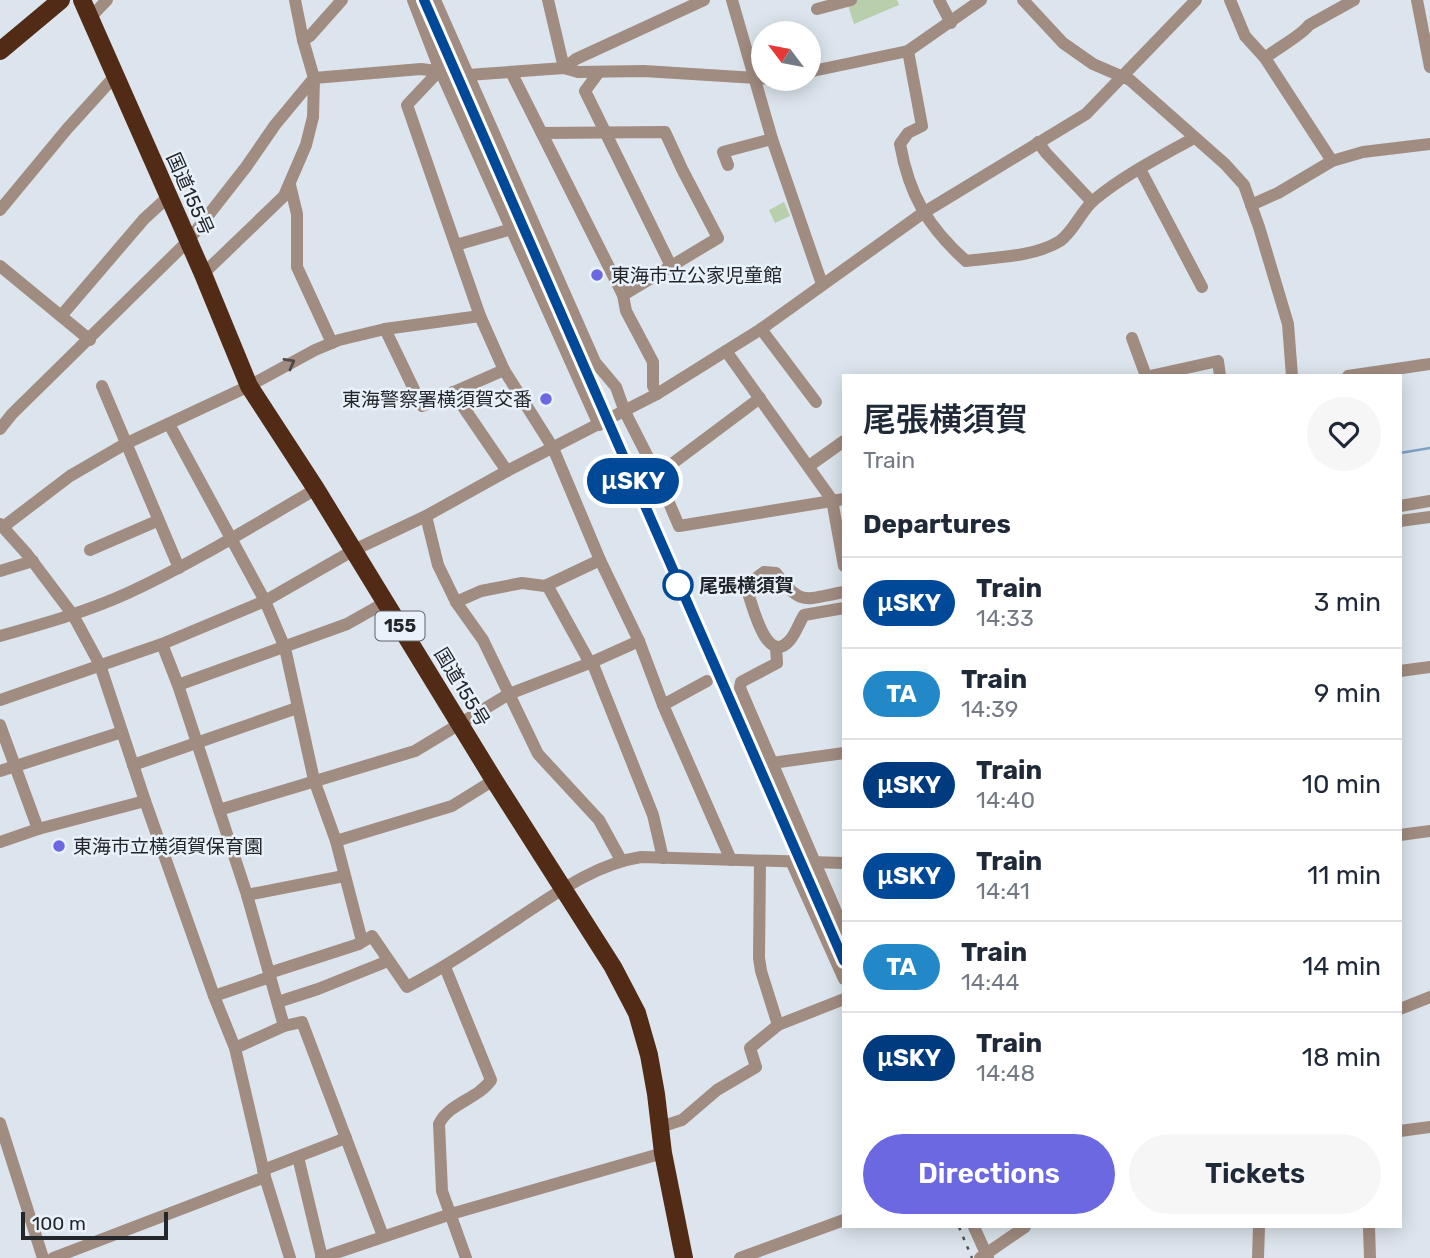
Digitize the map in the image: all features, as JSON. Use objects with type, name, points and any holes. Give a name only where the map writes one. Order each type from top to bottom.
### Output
[{"type":"highway","points":[[0,36],[42,0]]},
{"type":"highway","points":[[0,51],[61,0]]},
{"type":"highway","name":"国道155号","points":[[82,0],[203,274],[249,386],[613,967],[637,1013],[649,1055],[663,1153],[684,1258]]},
{"type":"street","points":[[90,18],[107,0]]},
{"type":"street","points":[[203,274],[284,196],[306,145],[313,117],[314,78],[295,0]]},
{"type":"street","points":[[303,40],[310,36],[342,0]]},
{"type":"street","points":[[413,0],[440,70],[599,425]]},
{"type":"street","points":[[435,0],[595,362],[616,387],[625,412],[679,526],[838,500]]},
{"type":"street","points":[[548,0],[564,68]]},
{"type":"street","points":[[564,68],[576,59],[704,0]]},
{"type":"street","points":[[732,0],[751,63]]},
{"type":"street","points":[[817,9],[851,0]]},
{"type":"street","points":[[939,0],[951,23]]},
{"type":"street","points":[[821,69],[908,51],[981,0]]},
{"type":"street","points":[[1023,0],[1040,21],[1072,51],[1130,80],[1225,164],[1244,185],[1264,198]]},
{"type":"street","points":[[0,700],[163,644],[265,601],[354,550],[426,516],[657,394],[761,329],[923,213],[1086,114],[1196,0]]},
{"type":"street","points":[[1230,0],[1245,36],[1265,58],[1332,161]]},
{"type":"street","points":[[1265,58],[1305,31],[1309,25],[1354,0]]},
{"type":"street","points":[[1417,0],[1427,39],[1430,67]]},
{"type":"street","points":[[908,51],[922,126],[908,133],[900,144],[910,183],[923,213],[966,261],[1048,247],[1062,239],[1092,202],[1125,177],[1194,138]]},
{"type":"street","points":[[0,429],[12,414],[188,241],[275,125],[314,78],[363,72],[440,70],[468,75],[564,68],[578,72],[644,71],[751,79]]},
{"type":"street","points":[[440,70],[407,105],[480,316],[504,370],[553,449],[600,560],[639,641],[663,705],[731,860]]},
{"type":"street","points":[[511,72],[653,362],[653,386],[657,394]]},
{"type":"street","points":[[599,72],[585,91],[671,266]]},
{"type":"street","points":[[0,210],[115,76]]},
{"type":"street","points":[[759,91],[772,139],[822,284]]},
{"type":"street","points":[[542,134],[666,132],[718,238],[622,295]]},
{"type":"street","points":[[728,165],[723,152],[772,139]]},
{"type":"street","points":[[1038,142],[1092,202]]},
{"type":"street","points":[[1251,205],[1278,193],[1332,161],[1362,152],[1430,144]]},
{"type":"street","points":[[1140,170],[1202,287]]},
{"type":"street","points":[[290,185],[297,214],[297,267],[332,343]]},
{"type":"street","points":[[1244,185],[1288,324],[1292,374]]},
{"type":"street","points":[[61,316],[144,219],[168,197]]},
{"type":"street","points":[[456,245],[512,229]]},
{"type":"street","points":[[0,266],[90,340]]},
{"type":"street","points":[[290,1258],[264,1173],[235,1048],[145,801],[100,665],[74,615],[33,561],[1,526],[70,476],[125,444],[249,386],[332,343],[384,329],[480,316]]},
{"type":"street","points":[[384,329],[422,406],[504,370]]},
{"type":"street","points":[[761,329],[816,402]]},
{"type":"street","points":[[1132,338],[1147,374]]},
{"type":"street","points":[[726,351],[808,466],[838,500],[842,544]]},
{"type":"street","points":[[1157,374],[1218,361],[1220,374]]},
{"type":"street","points":[[1362,374],[1430,364]]},
{"type":"street","points":[[102,386],[179,568]]},
{"type":"street","points":[[453,392],[507,471]]},
{"type":"street","points":[[657,475],[760,398]]},
{"type":"street","points":[[169,424],[265,601],[285,648],[314,780],[336,841],[362,942]]},
{"type":"street","points":[[808,466],[842,442]]},
{"type":"street","points":[[0,636],[74,615],[127,593],[179,568],[316,489]]},
{"type":"street","points":[[1402,506],[1430,501]]},
{"type":"street","points":[[426,516],[438,565],[456,602],[483,640],[538,754],[599,820],[621,860]]},
{"type":"street","points":[[1402,521],[1430,517]]},
{"type":"street","points":[[90,550],[157,521]]},
{"type":"street","points":[[456,602],[495,588],[522,583],[547,585],[600,560]]},
{"type":"street","points":[[0,571],[33,561]]},
{"type":"street","points":[[842,593],[805,599],[792,594],[776,573],[764,572],[752,581],[748,593],[765,640],[776,647],[783,646],[792,638],[804,615],[842,608]]},
{"type":"street","points":[[547,585],[591,663],[653,816],[663,858]]},
{"type":"street","points":[[178,685],[347,624],[386,602]]},
{"type":"street","points":[[219,810],[415,751],[509,694],[591,663],[639,641]]},
{"type":"street","points":[[163,644],[247,895],[284,1026]]},
{"type":"street","points":[[776,647],[777,663],[746,678],[740,685],[842,925]]},
{"type":"street","points":[[1402,671],[1430,667]]},
{"type":"street","points":[[663,705],[707,681]]},
{"type":"street","points":[[133,765],[297,708]]},
{"type":"street","points":[[0,725],[38,829]]},
{"type":"street","points":[[0,771],[122,732]]},
{"type":"street","points":[[772,762],[842,752]]},
{"type":"street","points":[[336,841],[452,806],[494,780]]},
{"type":"street","points":[[0,842],[38,829],[145,801]]},
{"type":"street","points":[[1402,835],[1430,831]]},
{"type":"street","points":[[214,996],[372,936],[407,987],[445,967],[563,888],[621,860],[641,857],[842,863]]},
{"type":"street","points":[[760,860],[759,958],[778,1024]]},
{"type":"street","points":[[791,861],[842,975]]},
{"type":"street","points":[[247,895],[344,876]]},
{"type":"street","points":[[278,1002],[388,961]]},
{"type":"street","points":[[445,967],[491,1080],[484,1091],[454,1108],[439,1124],[442,1191],[466,1258]]},
{"type":"street","points":[[1402,1008],[1430,997]]},
{"type":"street","points":[[660,1127],[682,1120],[717,1090],[756,1066],[750,1048],[778,1024],[842,1000]]},
{"type":"street","points":[[235,1048],[284,1026],[302,1022],[383,1236]]},
{"type":"street","points":[[0,1123],[43,1258]]},
{"type":"street","points":[[1402,1131],[1430,1127]]},
{"type":"street","points":[[53,1258],[346,1138]]},
{"type":"street","points":[[298,1157],[321,1258],[344,1254],[383,1236],[451,1214],[663,1153]]},
{"type":"street","points":[[740,1258],[842,1221]]},
{"type":"street","points":[[974,1228],[984,1257],[1024,1228]]},
{"type":"street","points":[[1258,1258],[1259,1228]]},
{"type":"street","points":[[1369,1228],[1370,1258]]},
{"type":"green space","points":[[897,0],[899,5],[854,24],[847,2]]},
{"type":"green space","points":[[784,202],[790,216],[775,223],[769,210]]},
{"type":"waterway","points":[[1402,453],[1430,448]]},
{"type":"railway","points":[[424,0],[842,956]]},
{"type":"railway","points":[[959,1228],[972,1258]]},
{"type":"train","name":"μSKY","points":[[424,0],[842,956]]},
{"type":"place","name":"東海市立公家児童館","points":[[597,275]]},
{"type":"place","name":"東海警察署横須賀交番","points":[[546,399]]},
{"type":"place","name":"尾張横須賀","points":[[678,585]]},
{"type":"place","name":"東海市立横須賀保育園","points":[[59,846]]}]
